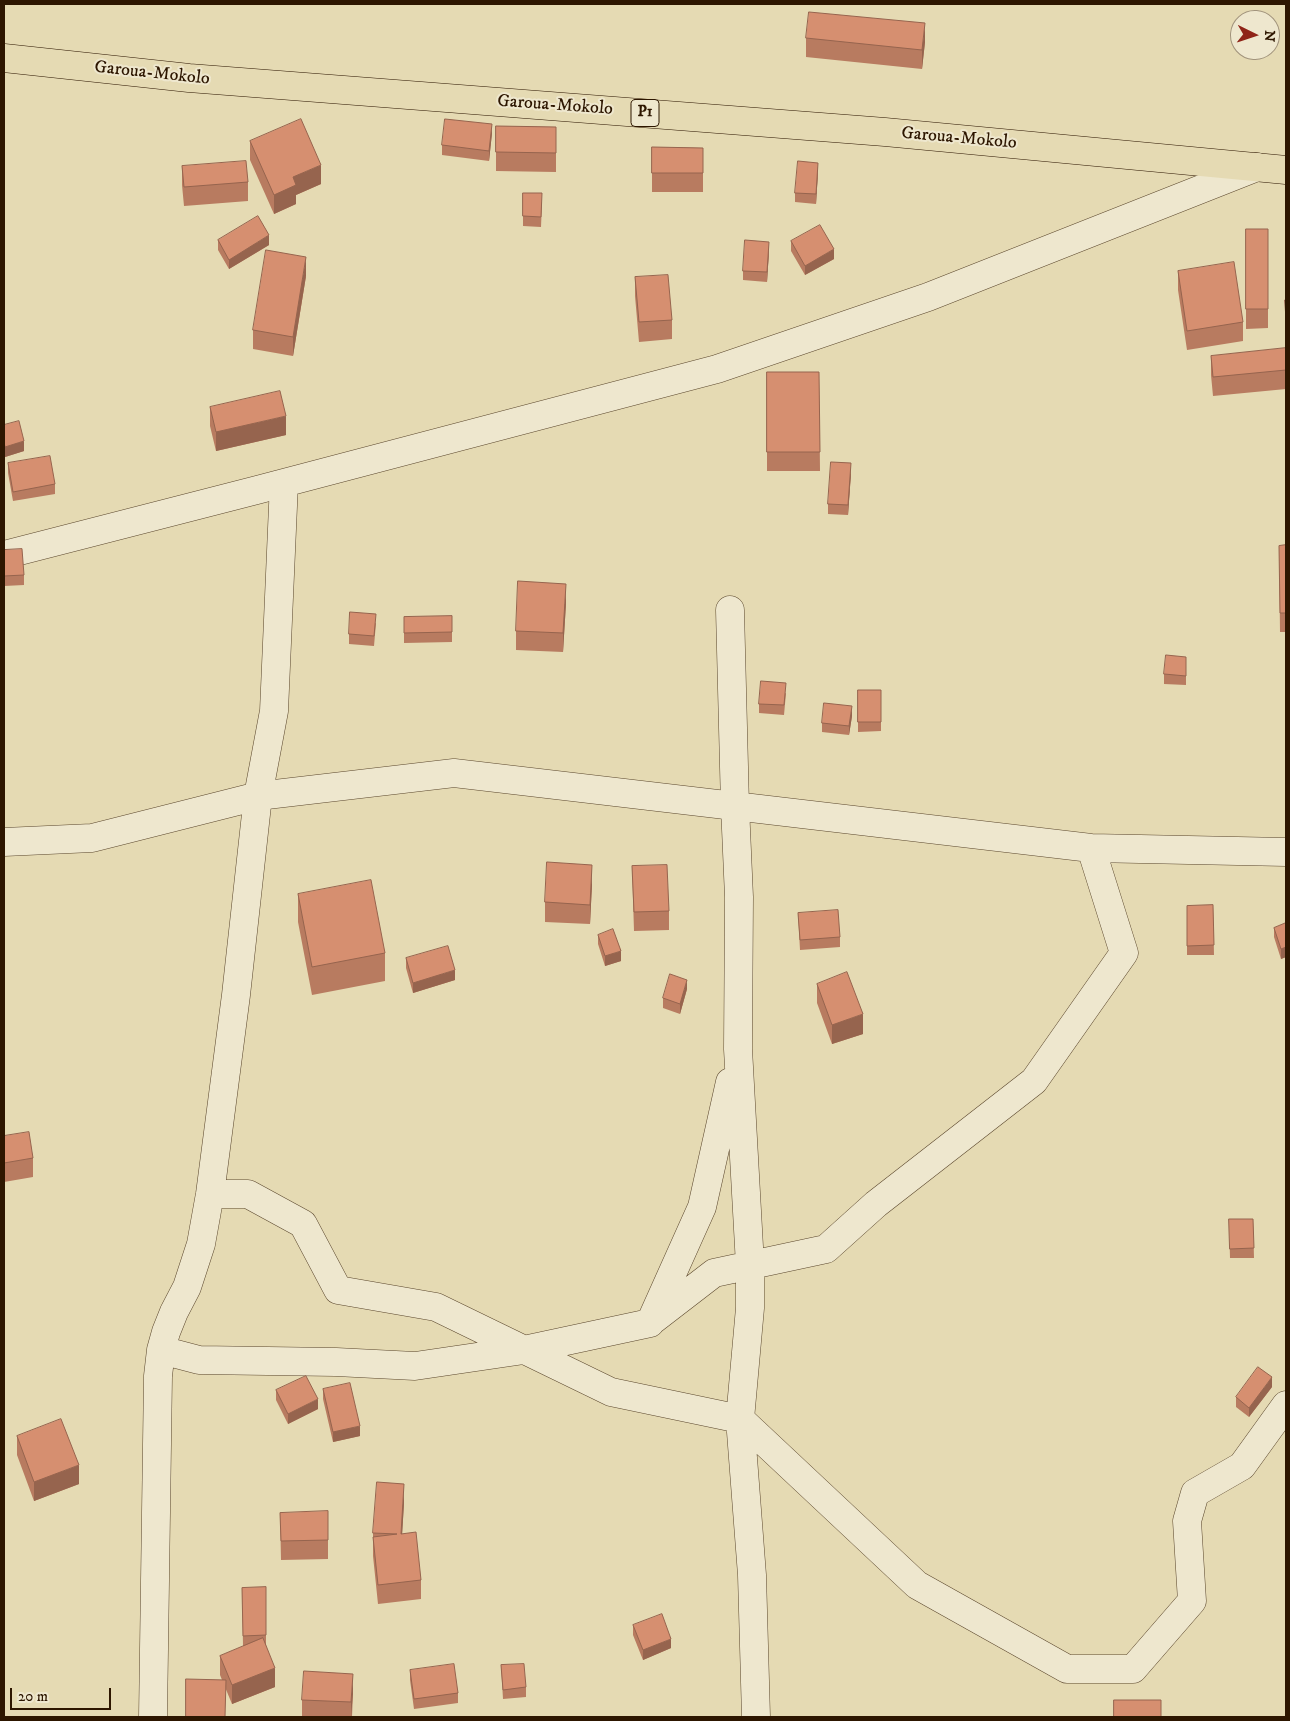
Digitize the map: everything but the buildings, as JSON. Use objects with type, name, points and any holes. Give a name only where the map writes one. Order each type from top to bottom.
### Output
[{"type":"main road","name":"Garoua-Mokolo","points":[[4,58],[189,78],[875,131],[1286,170]]},
{"type":"street","points":[[4,555],[716,369],[928,297],[1257,167]]},
{"type":"street","points":[[153,1717],[158,1376],[161,1350],[174,1312],[187,1287],[201,1244],[210,1194],[236,995],[258,796],[274,711],[284,483]]},
{"type":"street","points":[[730,610],[739,897],[738,1049],[750,1265],[750,1308],[740,1419],[752,1575],[756,1717]]},
{"type":"street","points":[[4,842],[92,838],[258,796],[454,773],[1091,848],[1286,852]]},
{"type":"street","points":[[161,1350],[199,1360],[336,1362],[415,1366],[524,1350],[650,1323],[714,1273],[826,1249],[876,1204],[1034,1082],[1124,953],[1091,848]]},
{"type":"street","points":[[650,1323],[702,1207],[738,1049]]},
{"type":"street","points":[[210,1194],[248,1194],[303,1224],[338,1290],[436,1307],[610,1392],[740,1419],[917,1585],[1067,1669],[1133,1669],[1192,1601],[1187,1521],[1195,1493],[1242,1466],[1286,1405]]}]
